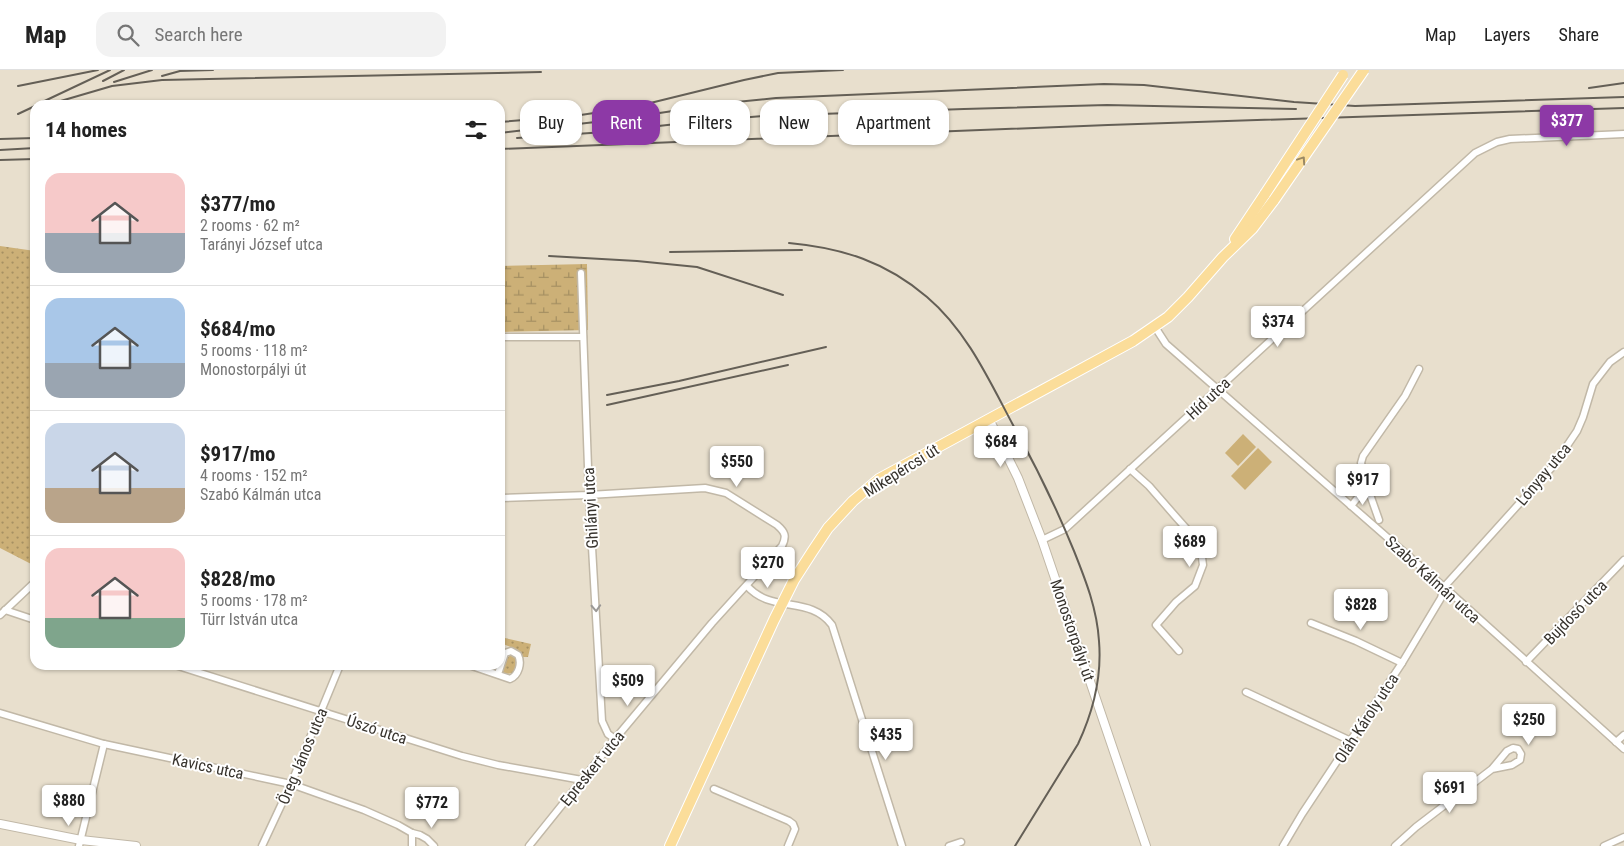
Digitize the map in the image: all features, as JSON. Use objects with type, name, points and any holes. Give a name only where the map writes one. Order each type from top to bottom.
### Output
[{"type":"main road","points":[[1223,257],[1252,229],[1274,200],[1364,70]]},
{"type":"main road","points":[[1223,257],[1345,72]]},
{"type":"main road","name":"Mikepércsi út","points":[[670,846],[782,604],[828,528],[853,501],[879,479],[1156,327],[1188,297],[1223,257]]},
{"type":"street","name":"Híd utca","points":[[1042,540],[1065,529],[1465,162],[1486,146],[1510,139],[1624,134]]},
{"type":"street","name":"Ghilányi utca","points":[[581,273],[589,495],[602,721],[608,734],[614,739]]},
{"type":"street","name":"Szabó Kálmán utca","points":[[1156,327],[1166,344],[1444,587],[1624,749]]},
{"type":"street","points":[[505,337],[582,337]]},
{"type":"street","name":"Lónyay utca","points":[[1444,587],[1554,464],[1577,431],[1593,384],[1610,362],[1624,352]]},
{"type":"street","points":[[1379,520],[1361,463],[1405,396],[1419,369]]},
{"type":"street","name":"Monostorpályi út","points":[[988,420],[1018,478],[1042,540],[1146,846]]},
{"type":"street","points":[[1130,469],[1149,486],[1192,535],[1201,550],[1203,565],[1195,586],[1176,602],[1156,625],[1179,651]]},
{"type":"street","points":[[1351,506],[1367,486]]},
{"type":"street","name":"Epreskert utca","points":[[529,846],[614,739],[712,623],[782,546],[785,535],[777,525],[726,493],[705,488],[589,495]]},
{"type":"street","points":[[505,498],[589,495]]},
{"type":"street","name":"Bujdosó utca","points":[[1526,662],[1624,560]]},
{"type":"street","points":[[747,586],[753,593],[768,601],[815,610],[823,615],[832,625],[902,846]]},
{"type":"street","points":[[2,613],[30,587]]},
{"type":"street","name":"Oláh Károly utca","points":[[1283,846],[1302,814],[1402,663],[1441,598],[1444,587]]},
{"type":"street","points":[[2,613],[30,619]]},
{"type":"street","points":[[1311,623],[1356,641],[1402,663]]},
{"type":"street","name":"Úszó utca","points":[[191,670],[462,756],[498,765],[582,780]]},
{"type":"street","name":"Öreg János utca","points":[[262,846],[292,784],[338,670]]},
{"type":"street","points":[[485,670],[498,674]]},
{"type":"street","points":[[1246,692],[1351,741]]},
{"type":"street","name":"Kavics utca","points":[[0,713],[104,744],[292,784],[364,810],[420,835],[434,846]]},
{"type":"street","points":[[1616,742],[1624,735]]},
{"type":"street","points":[[80,843],[104,744]]},
{"type":"street","points":[[1395,846],[1416,827],[1492,769]]},
{"type":"street","points":[[714,789],[793,824],[795,829],[788,846]]},
{"type":"street","points":[[0,824],[80,843],[136,846]]},
{"type":"street","points":[[412,833],[412,846]]},
{"type":"street","points":[[1604,846],[1624,837]]},
{"type":"street","points":[[949,846],[960,842]]},
{"type":"green space","points":[[0,246],[30,250],[30,563],[0,548]]},
{"type":"green space","points":[[587,264],[588,330],[505,332],[505,266]]},
{"type":"green space","points":[[1243,434],[1256,447],[1238,466],[1225,453]]},
{"type":"green space","points":[[1258,448],[1272,462],[1245,490],[1231,476]]},
{"type":"green space","points":[[505,638],[531,644],[528,657],[522,657],[518,650],[505,645]]},
{"type":"green space","points":[[510,655],[516,659],[513,673],[505,674],[502,672],[505,670],[505,660]]},
{"type":"railway","points":[[18,86],[98,70]]},
{"type":"railway","points":[[47,100],[110,70]]},
{"type":"railway","points":[[103,81],[124,70]]},
{"type":"railway","points":[[114,82],[152,70]]},
{"type":"railway","points":[[162,76],[180,71],[213,70]]},
{"type":"railway","points":[[505,122],[574,116],[634,107],[778,73],[843,70]]},
{"type":"railway","points":[[64,100],[112,86],[162,80],[541,72]]},
{"type":"railway","points":[[1589,88],[1624,83]]},
{"type":"railway","points":[[505,132],[776,98],[1104,84],[1144,85],[1294,102],[1355,106],[1624,97]]},
{"type":"railway","points":[[517,138],[605,132],[763,116],[1107,105],[1296,109]]},
{"type":"railway","points":[[18,114],[30,108]]},
{"type":"railway","points":[[505,149],[1108,125],[1624,108]]},
{"type":"railway","points":[[0,139],[30,138]]},
{"type":"railway","points":[[0,150],[30,148]]},
{"type":"railway","points":[[0,160],[30,159]]},
{"type":"railway","points":[[789,243],[846,253],[880,266],[912,285],[941,310],[976,357],[995,391],[1045,487],[1083,573],[1098,629],[1100,654],[1098,681],[1092,707],[1078,744],[1015,846]]},
{"type":"railway","points":[[670,252],[802,250]]},
{"type":"railway","points":[[549,256],[637,261],[697,267],[783,295]]},
{"type":"railway","points":[[607,395],[679,381],[826,347]]},
{"type":"railway","points":[[607,405],[788,365]]}]
